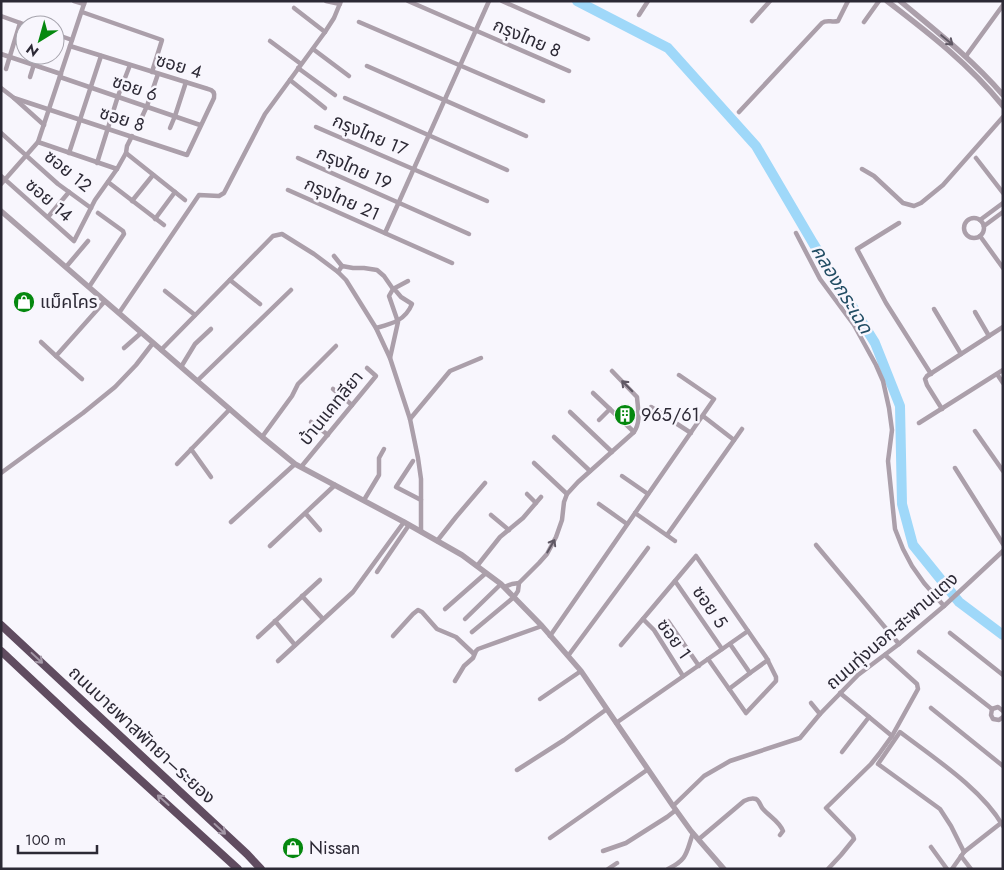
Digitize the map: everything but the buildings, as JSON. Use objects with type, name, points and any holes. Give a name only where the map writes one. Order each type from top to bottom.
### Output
[{"type":"highway","name":"ถนนบายพาสพัทยา–ระยอง","points":[[1,625],[261,869]]},
{"type":"highway","name":"ถนนบายพาสพัทยา–ระยอง","points":[[1,651],[238,869]]},
{"type":"street","points":[[2,180],[38,142],[85,3],[74,1]]},
{"type":"street","points":[[119,313],[199,195],[219,196],[224,193],[265,114],[334,18],[340,2],[326,1]]},
{"type":"street","name":"กรุงไทย 8","points":[[408,1],[569,71]]},
{"type":"street","points":[[385,233],[489,1]]},
{"type":"street","points":[[502,1],[588,39]]},
{"type":"street","points":[[639,15],[648,1]]},
{"type":"street","points":[[752,21],[770,1]]},
{"type":"street","points":[[739,112],[822,23],[838,21],[848,1]]},
{"type":"street","points":[[864,22],[880,1]]},
{"type":"street","points":[[887,1],[967,66],[1003,106]]},
{"type":"street","points":[[900,1],[966,56],[1003,95]]},
{"type":"street","points":[[966,56],[1003,5]]},
{"type":"street","points":[[294,8],[325,32]]},
{"type":"street","points":[[82,12],[162,40],[152,72]]},
{"type":"street","points":[[1,16],[15,21]]},
{"type":"street","points":[[359,22],[543,101]]},
{"type":"street","points":[[923,30],[927,24]]},
{"type":"street","points":[[65,38],[72,40]]},
{"type":"street","points":[[6,69],[15,40]]},
{"type":"street","points":[[270,41],[335,95]]},
{"type":"street","name":"ซอย 4","points":[[70,46],[211,90],[214,93],[214,98],[200,124],[187,155]]},
{"type":"street","points":[[313,49],[349,76]]},
{"type":"street","points":[[1,54],[15,59]]},
{"type":"street","points":[[69,153],[102,56]]},
{"type":"street","points":[[30,78],[34,65],[61,75]]},
{"type":"street","points":[[97,162],[130,65]]},
{"type":"street","points":[[367,66],[526,136]]},
{"type":"street","points":[[141,119],[158,74]]},
{"type":"street","name":"ซอย 6","points":[[61,75],[200,124]]},
{"type":"street","points":[[290,80],[325,108]]},
{"type":"street","points":[[170,128],[186,82]]},
{"type":"street","points":[[1,88],[44,126]]},
{"type":"street","name":"ซอย 8","points":[[14,98],[187,155]]},
{"type":"street","points":[[345,98],[507,170]]},
{"type":"street","points":[[862,169],[874,176],[904,202],[914,206],[921,203],[943,185],[1003,117]]},
{"type":"street","name":"กรุงไทย 17","points":[[316,127],[487,201]]},
{"type":"street","name":"ซอย 12","points":[[1,133],[58,184],[91,208]]},
{"type":"street","points":[[91,208],[117,169],[126,153],[126,146],[132,136]]},
{"type":"street","points":[[38,142],[117,169]]},
{"type":"street","points":[[126,153],[185,200]]},
{"type":"street","name":"กรุงไทย 19","points":[[298,158],[469,234]]},
{"type":"street","points":[[976,158],[1003,193]]},
{"type":"street","points":[[132,201],[154,175]]},
{"type":"street","name":"ซอย 14","points":[[2,180],[48,217],[74,241],[91,208]]},
{"type":"street","points":[[108,182],[164,225]]},
{"type":"street","name":"กรุงไทย 21","points":[[288,190],[452,263]]},
{"type":"street","points":[[48,217],[69,192]]},
{"type":"street","points":[[155,219],[175,192]]},
{"type":"street","points":[[980,220],[1003,203]]},
{"type":"street","points":[[1,211],[262,437],[298,465],[462,555],[502,586],[542,626],[581,671],[674,808],[724,869]]},
{"type":"street","points":[[984,226],[1003,212]]},
{"type":"street","points":[[89,288],[124,234],[123,231],[98,213]]},
{"type":"street","points":[[976,218],[980,220],[984,226],[980,236],[974,238],[966,234],[965,229],[968,220],[976,218]]},
{"type":"street","points":[[899,223],[857,249],[886,303],[931,374]]},
{"type":"street","points":[[796,233],[820,279],[854,325],[876,365],[889,408],[892,430],[888,461],[896,529],[903,549],[912,566],[924,583],[946,604]]},
{"type":"street","points":[[161,350],[273,236],[282,234],[314,254],[346,280],[376,328],[390,358],[410,419],[418,458],[421,479],[421,532]]},
{"type":"street","points":[[980,236],[1003,268]]},
{"type":"street","points":[[66,267],[88,241]]},
{"type":"street","points":[[334,256],[342,266],[377,270],[401,297],[412,304],[407,313],[398,322],[376,328]]},
{"type":"street","points":[[338,272],[342,266]]},
{"type":"street","points":[[230,280],[260,304]]},
{"type":"street","points":[[390,358],[398,322],[389,296],[393,289],[408,281]]},
{"type":"street","points":[[197,381],[291,290]]},
{"type":"street","points":[[165,291],[195,316]]},
{"type":"street","points":[[56,356],[105,301]]},
{"type":"street","points":[[934,309],[961,354]]},
{"type":"street","points":[[975,312],[989,336]]},
{"type":"street","points":[[942,409],[925,379],[1003,327]]},
{"type":"street","points":[[181,367],[194,344],[212,329]]},
{"type":"street","points":[[124,348],[141,332]]},
{"type":"street","points":[[41,342],[82,378]]},
{"type":"street","points":[[1,473],[84,413],[115,387],[136,365],[153,343]]},
{"type":"street","points":[[262,437],[292,396],[298,384],[336,346]]},
{"type":"street","points":[[410,419],[450,371],[481,358]]},
{"type":"street","name":"บ้านแคทลียา","points":[[231,522],[298,465],[328,435],[376,376],[367,368]]},
{"type":"street","points":[[919,423],[1003,370]]},
{"type":"street","points":[[465,619],[502,586],[519,583],[539,563],[556,537],[562,520],[567,494],[634,432],[638,422],[637,397],[612,371]]},
{"type":"street","points":[[997,374],[1003,383]]},
{"type":"street","points":[[550,636],[714,399],[679,375]]},
{"type":"street","points":[[333,389],[352,405]]},
{"type":"street","points":[[593,393],[634,432]]},
{"type":"street","points":[[651,407],[691,433]]},
{"type":"street","points":[[176,464],[230,409]]},
{"type":"street","points":[[599,420],[610,409]]},
{"type":"street","points":[[570,412],[612,452]]},
{"type":"street","points":[[703,416],[734,440]]},
{"type":"street","points":[[311,422],[328,435]]},
{"type":"street","points":[[667,535],[742,429]]},
{"type":"street","points":[[975,431],[1003,471]]},
{"type":"street","points":[[554,437],[590,471]]},
{"type":"street","points":[[191,449],[211,477]]},
{"type":"street","points":[[364,500],[379,475],[379,458],[384,450]]},
{"type":"street","points":[[413,461],[396,487],[421,500]]},
{"type":"street","points":[[534,463],[567,494]]},
{"type":"street","points":[[955,468],[1003,544]]},
{"type":"street","points":[[622,476],[648,494]]},
{"type":"street","points":[[438,541],[485,483]]},
{"type":"street","points":[[270,546],[335,485]]},
{"type":"street","points":[[527,494],[536,503]]},
{"type":"street","points":[[477,566],[500,537],[523,518],[541,497]]},
{"type":"street","points":[[599,504],[627,524]]},
{"type":"street","points":[[635,513],[675,541]]},
{"type":"street","points":[[306,514],[320,530]]},
{"type":"street","points":[[491,515],[509,530]]},
{"type":"street","points":[[377,572],[406,523]]},
{"type":"street","points":[[278,661],[357,588],[406,523]]},
{"type":"street","points":[[816,545],[899,644]]},
{"type":"street","points":[[568,656],[648,548]]},
{"type":"street","name":"ถนนทุ่งนอก-สะพานแตง","points":[[603,851],[626,843],[667,817],[704,776],[730,761],[800,738],[840,692],[858,675],[899,644],[946,604],[1003,551]]},
{"type":"street","points":[[621,644],[696,556],[768,660],[776,681],[746,713],[708,660]]},
{"type":"street","points":[[444,609],[486,573]]},
{"type":"street","points":[[258,637],[320,580]]},
{"type":"street","name":"ซอย 5","points":[[675,581],[722,649]]},
{"type":"street","points":[[472,632],[514,597],[518,591],[519,583]]},
{"type":"street","points":[[302,596],[323,619]]},
{"type":"street","points":[[393,636],[418,610],[439,631],[456,637],[474,654]]},
{"type":"street","name":"ซอย 1","points":[[642,619],[654,630],[683,676]]},
{"type":"street","points":[[668,620],[699,666]]},
{"type":"street","points":[[275,621],[295,645]]},
{"type":"street","points":[[455,681],[476,650],[542,626]]},
{"type":"street","points":[[616,722],[748,631]]},
{"type":"street","points":[[950,633],[1003,676]]},
{"type":"street","points":[[730,644],[750,673]]},
{"type":"street","points":[[919,652],[992,709],[1002,708]]},
{"type":"street","points":[[828,869],[854,839],[826,808],[871,764],[892,736],[918,689],[917,684],[885,655]]},
{"type":"street","points":[[729,689],[768,660]]},
{"type":"street","points":[[540,699],[581,671]]},
{"type":"street","points":[[840,692],[892,736]]},
{"type":"street","points":[[811,702],[820,714]]},
{"type":"street","points":[[931,708],[1003,766]]},
{"type":"street","points":[[517,770],[564,740],[607,709]]},
{"type":"street","points":[[992,709],[991,715],[993,719],[997,720],[1003,717]]},
{"type":"street","points":[[842,752],[869,717]]},
{"type":"street","points":[[952,869],[963,854],[1002,825],[978,794],[900,732],[878,764],[940,809],[946,818],[963,854],[971,869]]},
{"type":"street","points":[[550,838],[647,770]]},
{"type":"street","points":[[699,839],[748,799],[759,801],[763,810],[781,826],[783,831],[780,835]]},
{"type":"street","points":[[668,869],[685,857],[693,833]]},
{"type":"street","points":[[931,847],[946,869]]},
{"type":"street","points":[[608,869],[618,863]]},
{"type":"waterway","name":"คลองกระเฉด","points":[[577,1],[668,48],[756,146],[875,343],[900,406],[902,504],[913,545],[959,602],[1003,635]]},
{"type":"place","name":"แม็คโคร","points":[[24,302]]},
{"type":"place","name":"965/61","points":[[625,415]]},
{"type":"place","name":"Nissan","points":[[293,848]]}]
